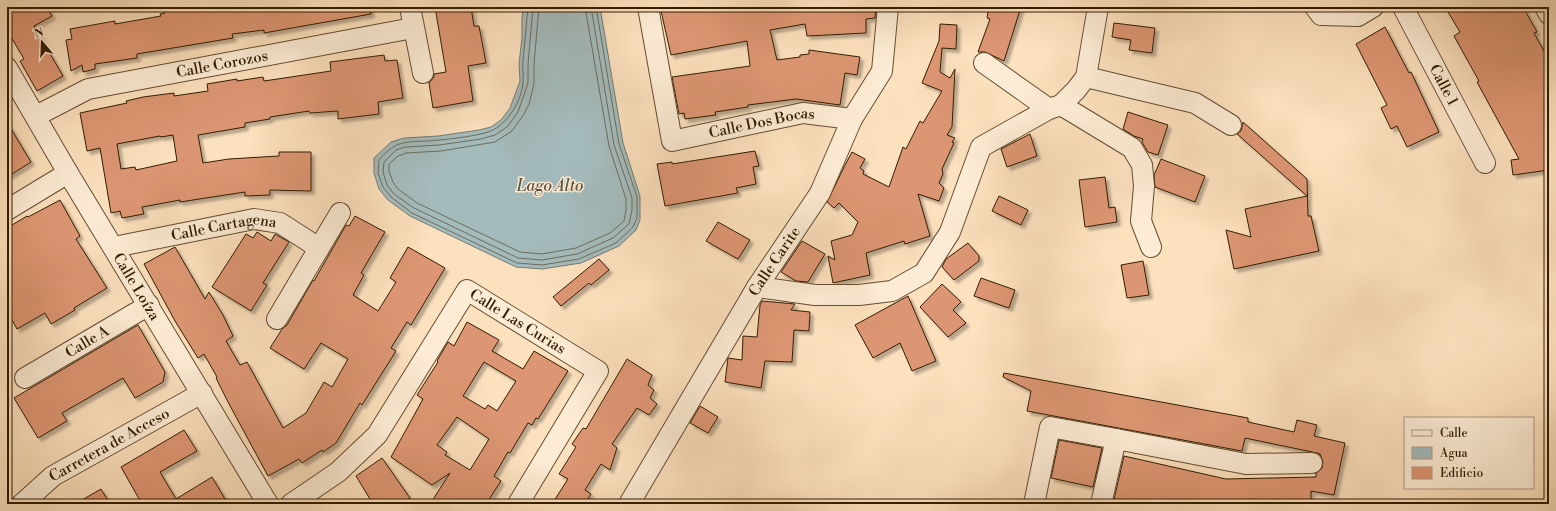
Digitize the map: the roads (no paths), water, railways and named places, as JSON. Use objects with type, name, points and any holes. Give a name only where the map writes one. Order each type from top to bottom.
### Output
[{"type":"street","points":[[410,7],[423,73]]},
{"type":"street","name":"Calle Dos Bocas","points":[[648,7],[672,141],[803,113],[852,119]]},
{"type":"street","name":"Calle Carite","points":[[629,504],[757,287],[820,193],[852,119],[882,71],[888,7]]},
{"type":"street","points":[[757,287],[814,295],[859,295],[892,290],[924,273],[950,232],[981,147],[1055,107],[1076,90],[1086,77],[1098,7]]},
{"type":"street","points":[[1315,7],[1321,15],[1366,11]]},
{"type":"street","name":"Calle 1","points":[[1403,7],[1485,163]]},
{"type":"street","points":[[1545,7],[1549,14]]},
{"type":"street","name":"Calle Corozos","points":[[36,116],[88,89],[413,28]]},
{"type":"street","points":[[984,63],[1055,107],[1132,148],[1142,165],[1144,186],[1141,221],[1151,247]]},
{"type":"street","name":"Calle Loíza","points":[[7,68],[68,173],[268,504]]},
{"type":"street","points":[[1086,77],[1195,103],[1231,125]]},
{"type":"street","points":[[7,210],[68,173]]},
{"type":"street","points":[[277,319],[340,213]]},
{"type":"street","name":"Calle Cartagena","points":[[114,247],[254,220],[280,224],[319,248]]},
{"type":"street","name":"Calle Las Curias","points":[[291,504],[338,472],[377,435],[467,290],[598,371],[519,502]]},
{"type":"street","name":"Calle A","points":[[26,378],[149,305]]},
{"type":"street","name":"Carretera de Acceso","points":[[22,504],[53,476],[202,393]]},
{"type":"street","points":[[1034,504],[1050,428],[1246,464],[1312,463]]},
{"type":"street","points":[[1101,504],[1116,439]]},
{"type":"water","name":"Lago Alto","points":[[524,7],[600,7],[623,143],[640,196],[640,220],[636,230],[619,246],[581,263],[542,269],[516,267],[410,216],[388,200],[379,189],[374,173],[374,158],[391,142],[404,138],[438,136],[479,130],[491,127],[501,120],[510,108],[520,81],[519,64]]}]
